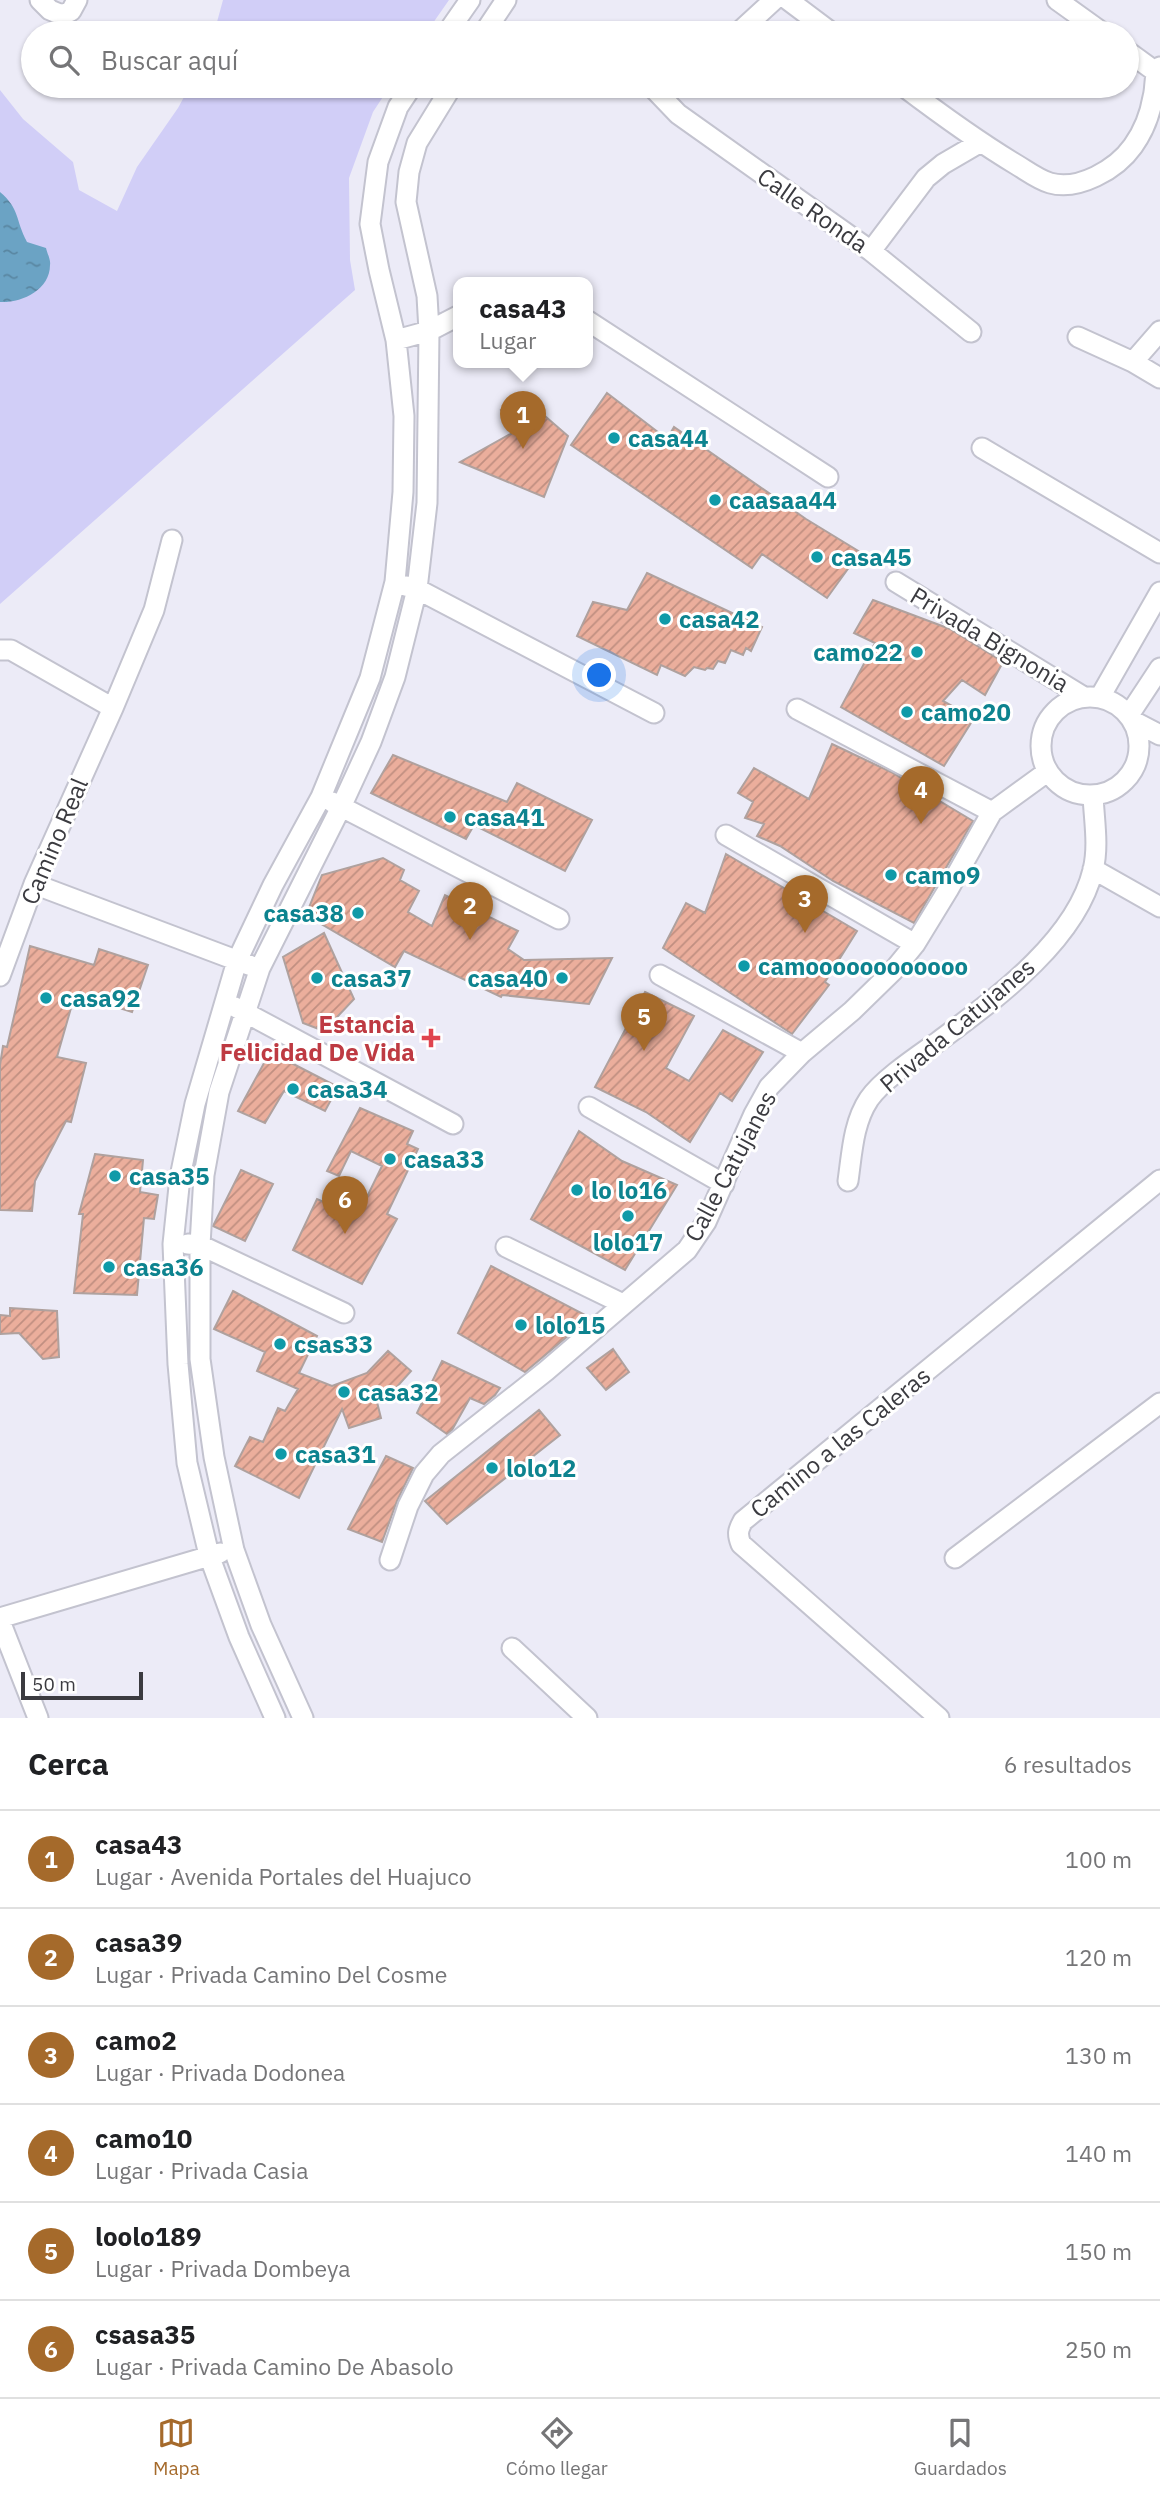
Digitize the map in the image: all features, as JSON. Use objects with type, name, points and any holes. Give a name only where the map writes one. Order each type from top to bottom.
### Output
[{"type":"street","points":[[40,0],[50,10],[62,15],[71,11],[77,0]]},
{"type":"street","points":[[455,21],[470,0]]},
{"type":"street","points":[[492,21],[506,0]]},
{"type":"street","points":[[751,21],[774,0]]},
{"type":"street","points":[[788,0],[816,21]]},
{"type":"street","points":[[1057,0],[1086,21]]},
{"type":"street","points":[[919,98],[979,142],[1048,183],[1069,186],[1089,181],[1108,169],[1131,149],[1145,126],[1154,96],[1158,69],[1139,58]]},
{"type":"street","points":[[275,1718],[239,1637],[209,1555],[187,1463],[178,1364],[173,1244],[180,1177],[195,1104],[237,961],[273,885],[321,797],[370,678],[395,582],[404,492],[404,416],[396,340],[370,224],[378,162],[398,107],[404,98]]},
{"type":"street","points":[[303,1718],[261,1625],[234,1550],[214,1457],[200,1359],[200,1245],[204,1175],[219,1092],[244,1011],[260,968],[371,742],[395,677],[417,589],[427,503],[429,331],[427,296],[406,201],[409,172],[417,143],[445,98]]},
{"type":"street","name":"Calle Ronda","points":[[666,98],[678,114],[871,251],[971,332]]},
{"type":"street","points":[[871,251],[926,178],[979,142]]},
{"type":"street","points":[[372,204],[406,201]]},
{"type":"street","points":[[396,340],[429,331],[453,319]]},
{"type":"street","points":[[593,324],[828,477]]},
{"type":"street","points":[[1133,362],[1160,331]]},
{"type":"street","points":[[1078,337],[1133,362],[1160,378]]},
{"type":"street","points":[[982,448],[1160,553]]},
{"type":"street","name":"Camino Real","points":[[0,976],[34,884],[154,610],[172,540]]},
{"type":"street","points":[[395,582],[417,589],[654,713]]},
{"type":"street","name":"Privada Bignonia","points":[[896,582],[1092,697]]},
{"type":"street","points":[[1092,697],[1160,592]]},
{"type":"street","points":[[5,650],[113,708]]},
{"type":"street","points":[[1131,718],[1160,668]]},
{"type":"street","points":[[1131,718],[1139,736],[1139,753],[1134,769],[1124,783],[1110,792],[1080,795],[1067,790],[1048,772],[1041,757],[1040,740],[1045,724],[1055,711],[1068,701],[1092,697],[1116,704],[1131,718],[1160,735]]},
{"type":"street","points":[[797,709],[992,811]]},
{"type":"street","name":"Calle Catujanes","points":[[623,1304],[687,1250],[706,1222],[754,1114],[769,1087],[802,1053],[852,1011],[893,971],[915,944],[992,811],[1048,772]]},
{"type":"street","name":"Privada Catujanes","points":[[848,1181],[859,1118],[870,1097],[902,1068],[988,1004],[1056,940],[1069,923],[1084,897],[1093,869],[1096,846],[1093,795]]},
{"type":"street","points":[[321,797],[559,919]]},
{"type":"street","points":[[726,835],[915,944]]},
{"type":"street","points":[[1093,869],[1160,907]]},
{"type":"street","points":[[34,884],[260,968]]},
{"type":"street","points":[[660,975],[802,1053]]},
{"type":"street","points":[[224,1003],[244,1011],[453,1124]]},
{"type":"street","points":[[589,1107],[724,1184]]},
{"type":"street","name":"Camino a las Caleras","points":[[939,1718],[741,1544],[738,1529],[743,1521],[1160,1180]]},
{"type":"street","points":[[173,1244],[200,1245],[344,1313]]},
{"type":"street","points":[[390,1560],[408,1506],[424,1474],[441,1454],[546,1371],[623,1304],[506,1247]]},
{"type":"street","points":[[955,1558],[1160,1403]]},
{"type":"street","points":[[38,1718],[0,1619],[209,1555],[234,1550]]},
{"type":"street","points":[[512,1648],[587,1718]]},
{"type":"shaded area","points":[[223,0],[449,0],[434,21],[217,21]]},
{"type":"shaded area","points":[[0,90],[23,119],[73,162],[79,190],[117,211],[137,167],[183,98],[382,98],[373,112],[349,178],[350,260],[355,290],[0,604]]},
{"type":"water","points":[[0,192],[14,209],[27,242],[46,248],[50,263],[49,274],[40,288],[25,297],[8,302],[0,302]]},
{"type":"building","points":[[607,393],[667,439],[674,427],[806,519],[860,552],[827,598],[762,554],[752,568],[571,445]]},
{"type":"building","points":[[523,397],[568,436],[544,497],[460,462],[514,432],[501,410]]},
{"type":"building","name":"casa42","points":[[647,573],[762,627],[751,651],[746,648],[743,655],[731,650],[725,663],[718,661],[713,669],[694,667],[685,676],[661,665],[657,675],[577,636],[593,602],[627,610]]},
{"type":"building","points":[[873,600],[950,629],[1003,662],[985,695],[962,680],[943,701],[974,718],[944,766],[841,707],[875,643],[854,633]]},
{"type":"building","points":[[832,744],[891,772],[973,821],[914,923],[833,881],[780,846],[757,836],[764,824],[745,818],[753,802],[738,793],[754,768],[809,799]]},
{"type":"building","points":[[393,755],[507,802],[517,783],[592,820],[565,871],[474,825],[466,839],[371,793]]},
{"type":"building","points":[[726,854],[857,931],[825,982],[829,985],[792,1034],[663,948],[686,903],[705,913]]},
{"type":"building","points":[[383,858],[404,870],[400,880],[419,891],[408,912],[432,926],[445,895],[518,931],[508,949],[524,960],[612,958],[589,1004],[501,997],[404,951],[395,967],[306,915],[322,875]]},
{"type":"building","name":"casa37","points":[[324,933],[354,999],[324,1031],[303,1023],[283,957]]},
{"type":"building","points":[[30,946],[94,965],[99,949],[148,965],[132,1012],[75,994],[57,1057],[86,1063],[71,1122],[66,1121],[35,1181],[32,1211],[0,1210],[0,1065],[3,1046],[7,1047]]},
{"type":"building","points":[[645,992],[694,1016],[666,1068],[689,1081],[723,1030],[763,1052],[732,1101],[720,1093],[690,1142],[646,1112],[595,1087]]},
{"type":"building","name":"casa34","points":[[270,1052],[338,1087],[325,1111],[284,1091],[265,1123],[238,1111]]},
{"type":"building","points":[[360,1108],[413,1131],[407,1144],[418,1149],[387,1214],[397,1219],[362,1284],[293,1250],[317,1199],[345,1211],[353,1197],[364,1203],[382,1166],[351,1151],[339,1176],[327,1171]]},
{"type":"building","points":[[579,1131],[622,1161],[677,1185],[625,1270],[531,1219]]},
{"type":"building","points":[[95,1154],[143,1160],[140,1192],[158,1195],[154,1219],[144,1218],[137,1295],[74,1293],[83,1214],[79,1214]]},
{"type":"building","points":[[241,1170],[273,1184],[245,1241],[213,1226]]},
{"type":"building","name":"lolo15","points":[[491,1266],[587,1316],[525,1372],[458,1333]]},
{"type":"building","points":[[233,1291],[317,1336],[299,1373],[332,1386],[367,1373],[388,1351],[411,1371],[387,1398],[377,1402],[381,1418],[349,1428],[342,1409],[299,1498],[235,1466],[250,1437],[263,1442],[278,1408],[285,1411],[298,1389],[257,1371],[265,1352],[214,1329]]},
{"type":"building","points":[[10,1308],[57,1311],[59,1357],[43,1359],[19,1333],[0,1334],[0,1315],[10,1316]]},
{"type":"building","points":[[613,1349],[629,1372],[606,1390],[587,1368]]},
{"type":"building","points":[[442,1361],[500,1388],[484,1404],[470,1398],[447,1434],[417,1413]]},
{"type":"building","name":"lolo12","points":[[539,1410],[560,1435],[447,1524],[425,1501]]},
{"type":"building","points":[[386,1456],[413,1468],[382,1542],[348,1529]]},
{"type":"place","name":"casa44","points":[[614,438]]},
{"type":"place","name":"casa43","points":[[523,449]]},
{"type":"place","name":"caasaa44","points":[[715,500]]},
{"type":"place","name":"casa45","points":[[817,557]]},
{"type":"place","name":"casa42","points":[[665,619]]},
{"type":"place","name":"camo22","points":[[917,652]]},
{"type":"place","name":"camo20","points":[[907,712]]},
{"type":"place","name":"casa41","points":[[450,817]]},
{"type":"place","name":"camo10","points":[[921,824]]},
{"type":"place","name":"camo9","points":[[891,875]]},
{"type":"place","name":"casa38","points":[[358,913]]},
{"type":"place","name":"camo2","points":[[805,933]]},
{"type":"place","name":"casa39","points":[[470,940]]},
{"type":"place","name":"camoooooooooooo","points":[[744,966]]},
{"type":"place","name":"casa37","points":[[317,978]]},
{"type":"place","name":"casa40","points":[[562,978]]},
{"type":"place","name":"casa92","points":[[46,998]]},
{"type":"place","name":"Estancia Felicidad De Vida","points":[[431,1038]]},
{"type":"place","name":"loolo189","points":[[644,1051]]},
{"type":"place","name":"casa34","points":[[293,1089]]},
{"type":"place","name":"casa33","points":[[390,1159]]},
{"type":"place","name":"casa35","points":[[115,1176]]},
{"type":"place","name":"lo lo16","points":[[577,1190]]},
{"type":"place","name":"lolo17","points":[[628,1216]]},
{"type":"place","name":"csasa35","points":[[345,1234]]},
{"type":"place","name":"casa36","points":[[109,1267]]},
{"type":"place","name":"lolo15","points":[[521,1325]]},
{"type":"place","name":"csas33","points":[[280,1344]]},
{"type":"place","name":"casa32","points":[[344,1392]]},
{"type":"place","name":"casa31","points":[[281,1454]]},
{"type":"place","name":"lolo12","points":[[492,1468]]}]
